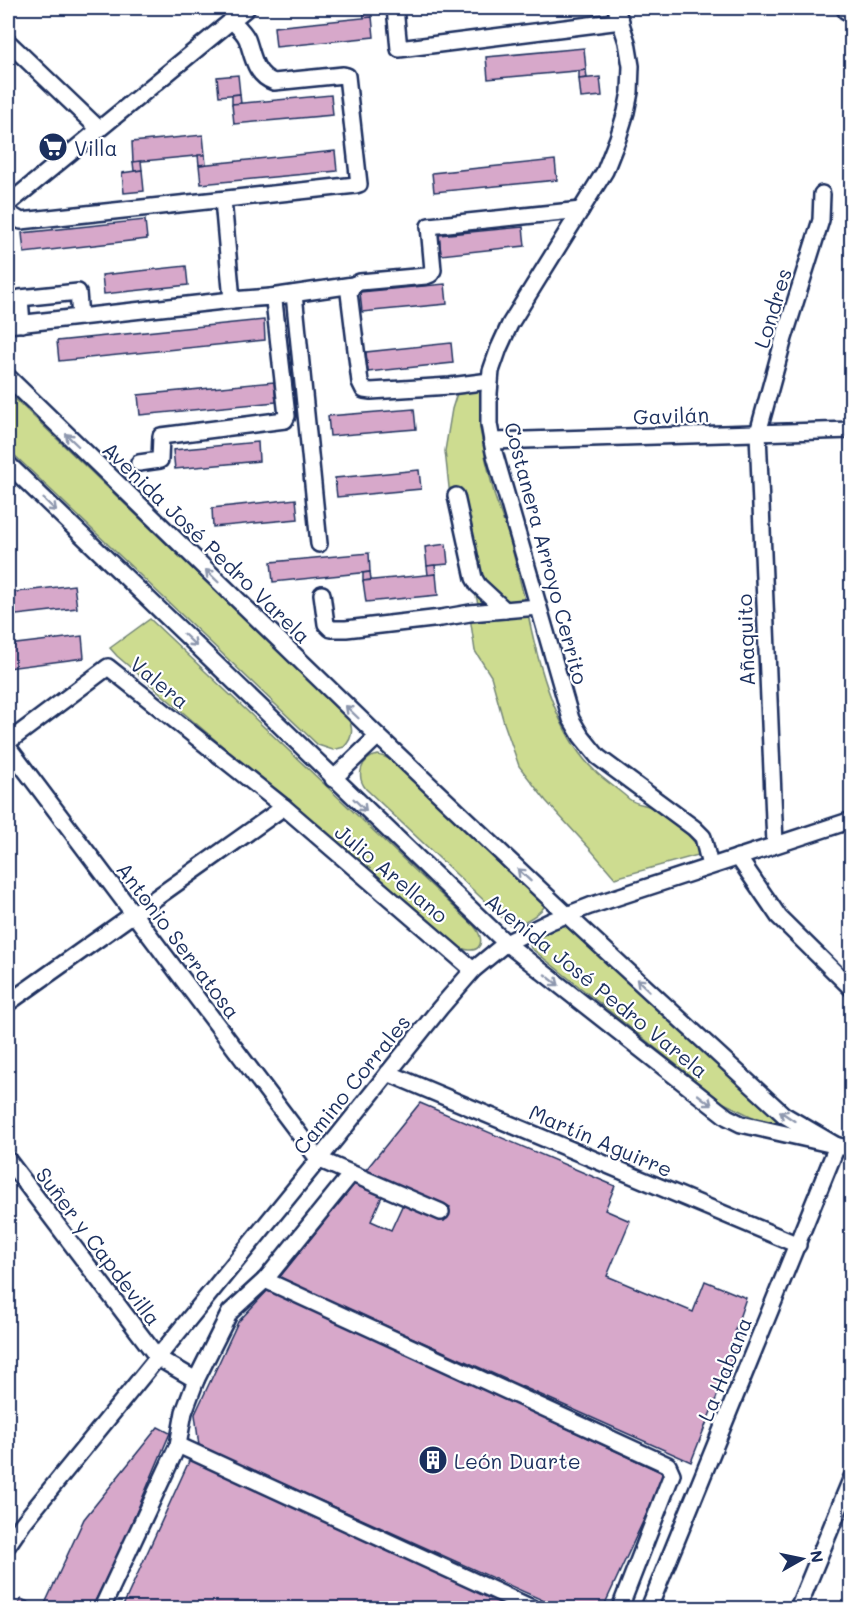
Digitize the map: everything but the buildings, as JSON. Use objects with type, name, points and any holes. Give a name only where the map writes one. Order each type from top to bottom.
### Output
[{"type":"street","points":[[8,204],[247,8]]},
{"type":"street","points":[[394,8],[399,49],[618,14]]},
{"type":"street","name":"Costanera Arroyo Cerrito","points":[[618,14],[627,42],[631,66],[630,92],[618,138],[604,171],[510,324],[491,371],[489,424],[494,452],[571,719],[598,757],[703,837],[710,866]]},
{"type":"street","points":[[8,213],[21,221],[359,184],[347,76],[274,82],[267,80],[254,64],[246,36],[231,20]]},
{"type":"street","points":[[8,42],[99,129]]},
{"type":"street","name":"Londres","points":[[758,433],[784,338],[821,220],[822,194]]},
{"type":"street","points":[[223,200],[232,300]]},
{"type":"street","points":[[80,317],[78,292],[20,298],[15,324],[271,297],[360,282],[426,276],[433,270],[429,226],[581,210]]},
{"type":"street","points":[[353,285],[349,293],[360,382],[364,390],[490,381]]},
{"type":"street","points":[[294,294],[319,544]]},
{"type":"street","points":[[139,463],[160,460],[161,436],[285,420],[287,416],[274,301],[271,297]]},
{"type":"street","name":"Avenida José Pedro Varela","points":[[8,377],[378,736],[567,915],[784,1115],[844,1147]]},
{"type":"street","name":"Gavilán","points":[[492,441],[852,430]]},
{"type":"street","name":"Añaquito","points":[[758,433],[775,844]]},
{"type":"street","name":"Avenida José Pedro Varela","points":[[8,464],[506,944],[727,1117],[741,1124],[844,1147]]},
{"type":"street","points":[[456,496],[474,578],[478,585],[505,610]]},
{"type":"street","points":[[322,594],[326,624],[331,629],[538,607]]},
{"type":"street","name":"Valera","points":[[8,742],[108,667],[284,807]]},
{"type":"street","points":[[333,779],[378,736]]},
{"type":"street","name":"Antonio Serratosa","points":[[8,747],[318,1159]]},
{"type":"street","points":[[8,1003],[284,807]]},
{"type":"street","name":"Julio Arellano","points":[[284,807],[473,970]]},
{"type":"street","name":"Camino Corrales","points":[[8,1545],[23,1523],[473,970],[506,944],[551,921],[590,906],[852,820]]},
{"type":"street","points":[[738,857],[779,917],[852,989]]},
{"type":"street","name":"Martín Aguirre","points":[[388,1072],[798,1245]]},
{"type":"street","name":"La Habana","points":[[649,1608],[798,1245],[844,1147]]},
{"type":"street","points":[[318,1159],[441,1212]]},
{"type":"street","name":"Suñer y Capdevilla","points":[[8,1160],[158,1358]]},
{"type":"street","points":[[102,1608],[178,1446],[184,1412],[196,1380],[230,1312],[265,1280],[351,1173]]},
{"type":"street","points":[[265,1280],[668,1465],[672,1474],[620,1608]]},
{"type":"street","points":[[158,1358],[196,1380]]},
{"type":"street","points":[[178,1446],[531,1608]]},
{"type":"street","points":[[798,1608],[850,1483]]},
{"type":"green space","points":[[481,389],[480,429],[486,460],[495,497],[510,540],[526,605],[479,607],[451,505],[445,451],[452,409],[458,390]]},
{"type":"green space","points":[[8,392],[347,717],[352,733],[344,747],[333,750],[318,745],[8,449]]},
{"type":"green space","points":[[528,614],[552,699],[571,740],[583,758],[597,773],[629,799],[651,807],[675,824],[693,841],[698,855],[615,878],[546,801],[519,766],[491,676],[475,651],[470,617]]},
{"type":"green space","points":[[150,619],[474,926],[480,938],[478,947],[469,950],[455,945],[117,656],[110,648]]},
{"type":"green space","points":[[378,755],[393,761],[539,898],[544,907],[524,922],[510,925],[366,789],[361,779],[362,769],[367,760]]},
{"type":"green space","points":[[562,923],[569,924],[720,1066],[797,1129],[765,1123],[724,1103],[531,948],[529,943],[533,936]]},
{"type":"place","name":"Villa","points":[[53,147]]},
{"type":"place","name":"León Duarte","points":[[433,1460]]}]
